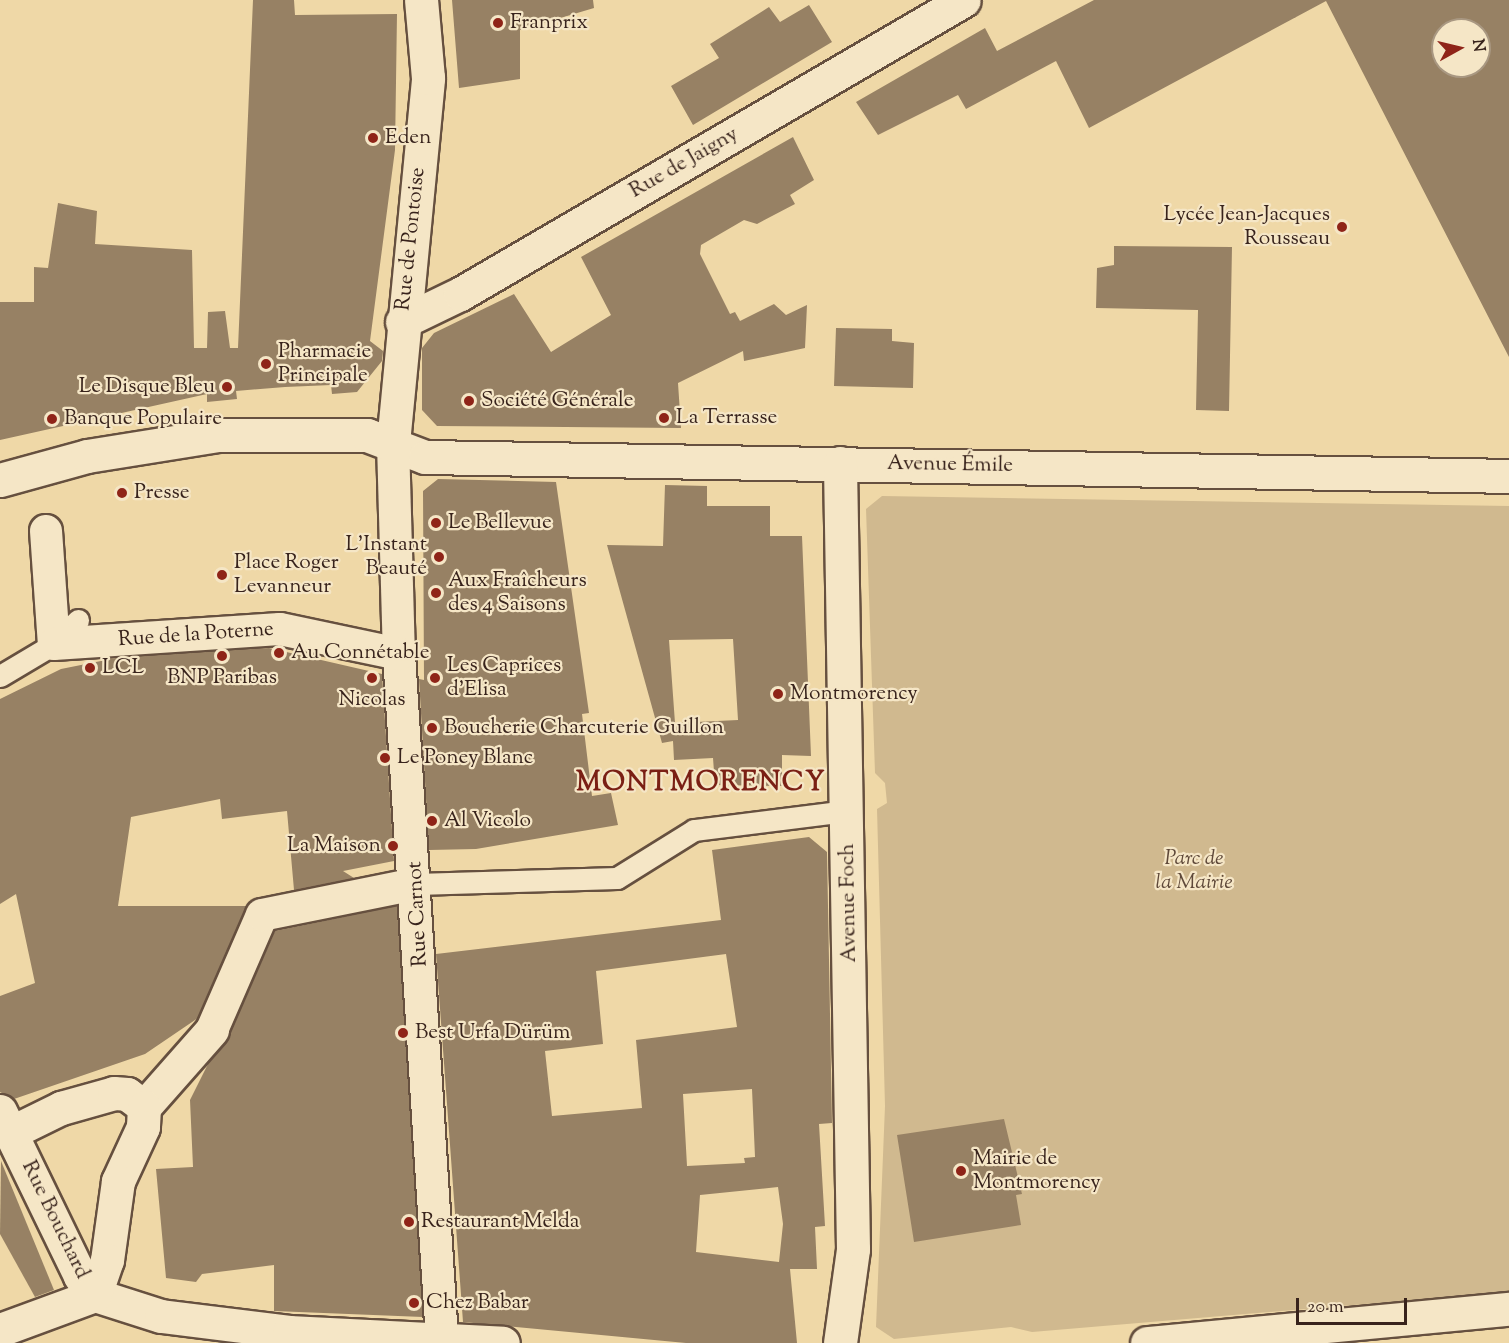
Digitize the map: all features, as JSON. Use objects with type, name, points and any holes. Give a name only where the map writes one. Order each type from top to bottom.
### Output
[{"type":"street","name":"Rue de Pontoise","points":[[393,442],[402,322],[428,78],[421,0]]},
{"type":"street","name":"Rue de Jaigny","points":[[402,322],[460,294],[964,0]]},
{"type":"street","name":"Avenue Émile","points":[[21,483],[87,456],[218,435],[367,435],[393,442],[425,457],[1509,476]]},
{"type":"street","name":"Rue Carnot","points":[[393,442],[391,487],[399,654],[416,884],[442,1341]]},
{"type":"street","name":"Avenue Foch","points":[[840,463],[848,811],[854,1249],[840,1343]]},
{"type":"street","points":[[46,531],[54,644]]},
{"type":"street","name":"Rue de la Poterne","points":[[54,644],[280,629],[399,654]]},
{"type":"street","points":[[95,1295],[107,1260],[118,1181],[143,1127],[144,1107],[212,1030],[262,915],[416,884]]},
{"type":"street","points":[[6,1122],[114,1093],[144,1107]]},
{"type":"street","name":"Rue Bouchard","points":[[6,1122],[80,1276],[95,1295]]},
{"type":"street","points":[[0,1330],[95,1295],[168,1317],[289,1332],[502,1343]]},
{"type":"street","points":[[1147,1343],[1509,1309]]},
{"type":"lane","points":[[54,644],[78,620]]},
{"type":"lane","name":"Rue de la Poterne","points":[[0,676],[54,644]]},
{"type":"lane","points":[[416,884],[617,878],[694,830],[848,811]]},
{"type":"green space","name":"Parc de la Mairie","points":[[882,496],[1509,506],[1509,1292],[1032,1332],[1011,1327],[894,1339],[876,1327],[885,1106],[877,809],[887,803],[885,783],[875,773],[866,509]]},
{"type":"building","points":[[253,0],[294,0],[295,15],[397,14],[395,150],[370,341],[383,351],[382,361],[357,392],[332,394],[331,385],[285,387],[236,391],[237,399],[207,402],[207,394],[0,440],[0,302],[34,302],[34,267],[48,268],[58,203],[97,211],[95,244],[192,250],[194,348],[207,348],[208,312],[225,311],[230,348],[238,348]]},
{"type":"building","points":[[452,0],[593,0],[594,8],[520,30],[520,79],[459,88]]},
{"type":"building","points":[[1094,0],[1509,0],[1509,357],[1326,1],[1089,128],[1056,61],[966,109],[958,95],[878,135],[856,102],[985,28],[997,51]]},
{"type":"building","points":[[809,5],[832,42],[693,125],[671,86],[719,58],[710,44],[769,7],[780,22]]},
{"type":"building","points":[[793,137],[814,180],[790,195],[795,204],[757,224],[744,220],[701,245],[700,254],[730,314],[735,312],[740,321],[774,304],[786,315],[807,305],[805,348],[744,361],[743,351],[678,383],[681,428],[437,426],[422,410],[422,348],[434,333],[514,294],[551,352],[611,315],[581,257]]},
{"type":"building","points":[[1114,246],[1232,247],[1229,411],[1196,410],[1198,310],[1096,308],[1097,268],[1114,265]]},
{"type":"building","points":[[836,328],[892,329],[892,341],[914,343],[913,388],[834,386]]},
{"type":"building","points":[[438,479],[556,482],[589,713],[582,714],[592,796],[611,793],[618,825],[476,849],[429,850],[419,679],[424,680],[423,491]]},
{"type":"building","points":[[665,485],[707,486],[707,506],[770,506],[770,536],[802,536],[811,756],[782,755],[782,786],[715,785],[713,758],[674,760],[673,741],[662,743],[607,545],[663,546]],"holes":[[[733,639],[738,720],[675,723],[669,640]]]},
{"type":"building","points":[[269,648],[382,674],[394,861],[343,871],[354,878],[294,890],[287,811],[222,819],[220,799],[131,817],[118,906],[247,906],[198,1018],[145,1054],[14,1099],[0,1092],[0,996],[35,983],[16,894],[0,904],[0,699],[61,669],[116,658]]},
{"type":"building","points":[[809,837],[827,852],[832,1123],[819,1124],[825,1226],[815,1227],[817,1269],[790,1269],[797,1343],[686,1343],[463,1322],[436,954],[721,920],[712,850]],"holes":[[[726,954],[737,1027],[636,1040],[642,1108],[552,1116],[545,1051],[603,1044],[596,971]],[[752,1089],[755,1157],[744,1158],[745,1163],[687,1166],[683,1094]],[[778,1187],[783,1224],[779,1262],[696,1252],[700,1195]]]},
{"type":"building","points":[[397,906],[423,1317],[274,1311],[274,1265],[202,1274],[196,1282],[166,1278],[156,1169],[193,1167],[190,1100],[209,1062],[226,1042],[275,931]]},
{"type":"building","name":"Mairie de Montmorency","points":[[1004,1119],[1022,1194],[1016,1195],[1021,1225],[914,1242],[897,1135]]},
{"type":"building","points":[[1,1161],[54,1290],[35,1297],[0,1234]]},
{"type":"place","name":"Franprix","points":[[498,23]]},
{"type":"place","name":"Eden","points":[[373,138]]},
{"type":"place","name":"Lycée Jean-Jacques Rousseau","points":[[1342,227]]},
{"type":"place","name":"Pharmacie Principale","points":[[266,364]]},
{"type":"place","name":"Le Disque Bleu","points":[[227,387]]},
{"type":"place","name":"Société Générale","points":[[469,401]]},
{"type":"place","name":"La Terrasse","points":[[664,418]]},
{"type":"place","name":"Banque Populaire","points":[[52,419]]},
{"type":"place","name":"Presse","points":[[122,493]]},
{"type":"place","name":"Le Bellevue","points":[[436,523]]},
{"type":"place","name":"L'Instant Beauté","points":[[439,557]]},
{"type":"place","name":"Place Roger Levanneur","points":[[222,575]]},
{"type":"place","name":"Aux Fraîcheurs des 4 Saisons","points":[[436,593]]},
{"type":"place","name":"Au Connétable","points":[[279,653]]},
{"type":"place","name":"BNP Paribas","points":[[222,656]]},
{"type":"place","name":"LCL","points":[[90,668]]},
{"type":"place","name":"Nicolas","points":[[372,678]]},
{"type":"place","name":"Les Caprices d'Elisa","points":[[435,678]]},
{"type":"place","name":"Montmorency","points":[[778,694]]},
{"type":"place","name":"Boucherie Charcuterie Guillon","points":[[432,728]]},
{"type":"place","name":"Le Poney Blanc","points":[[385,758]]},
{"type":"place","name":"Al Vicolo","points":[[432,821]]},
{"type":"place","name":"La Maison","points":[[393,846]]},
{"type":"place","name":"Best Urfa Dürüm","points":[[403,1033]]},
{"type":"place","name":"Mairie de Montmorency","points":[[961,1171]]},
{"type":"place","name":"Restaurant Melda","points":[[409,1222]]},
{"type":"place","name":"Chez Babar","points":[[414,1303]]},
{"type":"district","name":"MONTMORENCY","points":[[701,784]]}]
